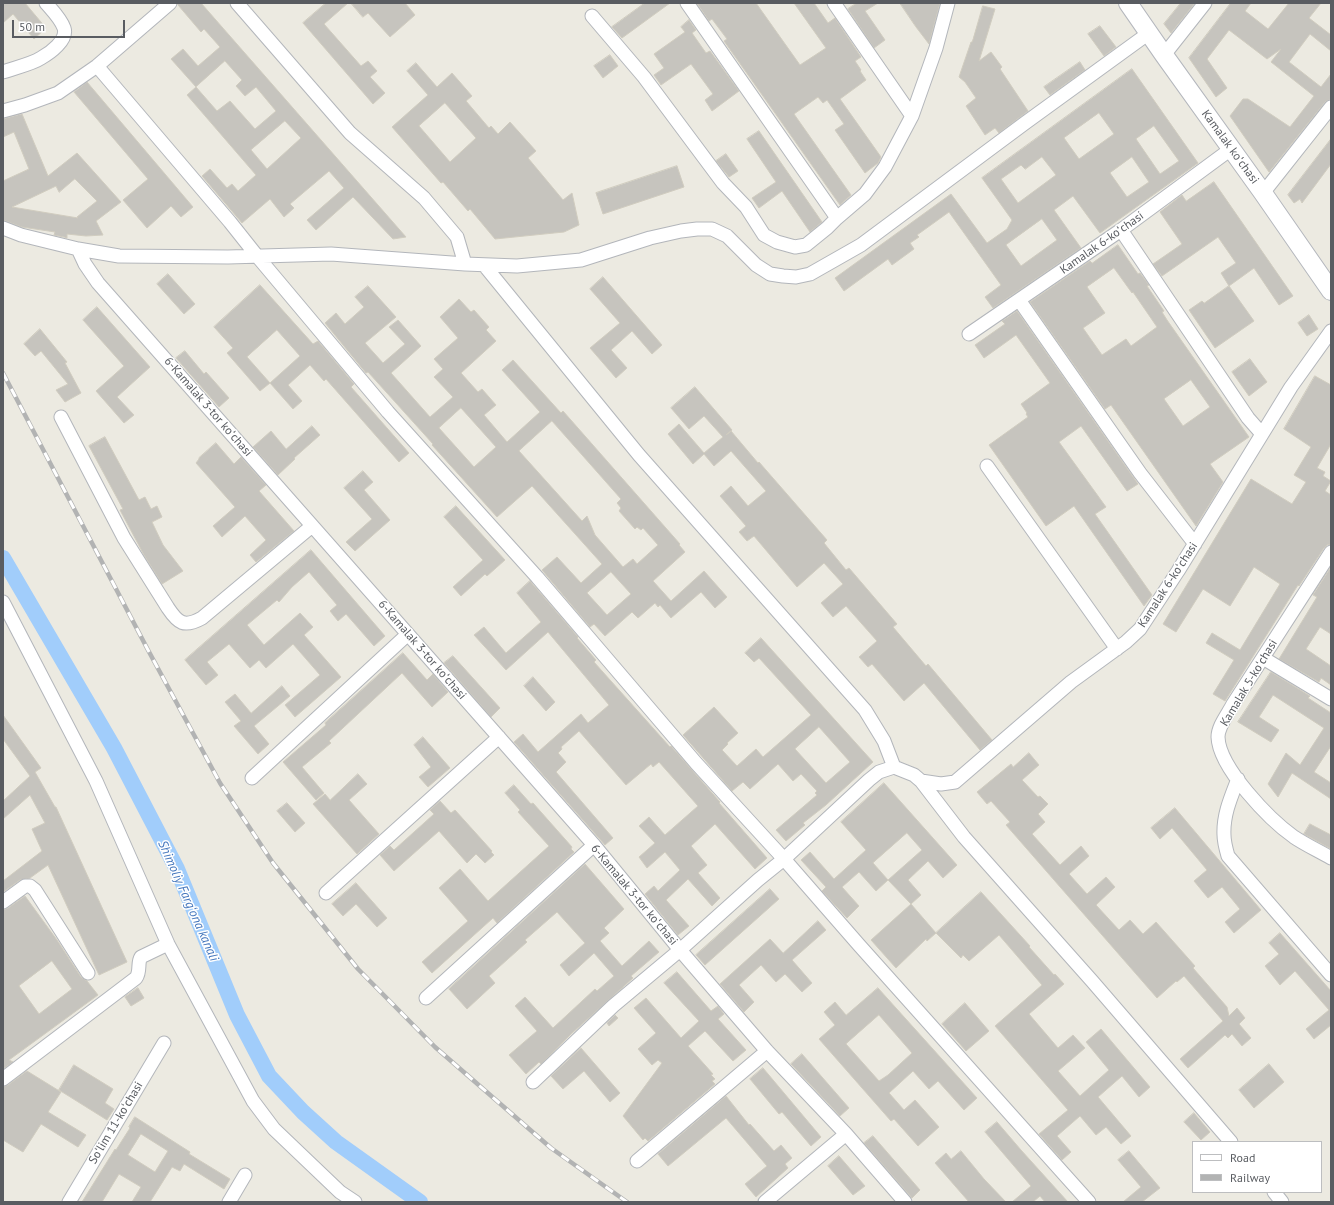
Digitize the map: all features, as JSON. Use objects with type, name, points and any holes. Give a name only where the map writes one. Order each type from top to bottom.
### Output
[{"type":"street","points":[[3,72],[41,58],[61,42],[65,30],[46,3]]},
{"type":"street","points":[[3,111],[58,93],[98,66],[170,3]]},
{"type":"street","points":[[237,3],[350,133],[429,204],[457,237],[465,264]]},
{"type":"street","points":[[687,3],[837,218]]},
{"type":"street","points":[[834,3],[912,116]]},
{"type":"street","points":[[592,16],[644,77],[723,183],[746,207],[764,235],[777,242],[795,247],[806,245],[827,228],[865,194],[885,167],[912,116],[936,48],[948,3]]},
{"type":"street","name":"Kamalak koʻchasi","points":[[1128,3],[1263,192],[1331,291]]},
{"type":"street","points":[[1164,55],[1205,3]]},
{"type":"street","points":[[3,228],[22,235],[78,249],[119,256],[257,256],[331,254],[465,264],[517,266],[581,260],[650,238],[681,231],[712,229],[727,236],[756,265],[770,274],[796,277],[810,274],[861,245],[1149,33]]},
{"type":"street","points":[[98,66],[388,412],[537,577],[696,763],[784,859],[1089,1202]]},
{"type":"street","points":[[1263,192],[1331,107]]},
{"type":"street","name":"Kamalak 6-koʻchasi","points":[[969,334],[1121,230],[1232,149]]},
{"type":"street","points":[[1121,230],[1248,418],[1262,434]]},
{"type":"street","name":"6-Kamalak 3-tor koʻchasi","points":[[78,249],[85,264],[98,283],[594,845],[680,950],[767,1051],[846,1134],[905,1202]]},
{"type":"street","points":[[484,265],[639,455],[865,710],[884,741],[894,766],[914,775],[921,781],[964,837],[1097,987],[1230,1141]]},
{"type":"street","points":[[1019,300],[1140,473],[1194,544]]},
{"type":"street","name":"Kamalak 6-koʻchasi","points":[[921,781],[941,784],[955,782],[1071,682],[1117,649],[1140,630],[1291,387],[1331,331]]},
{"type":"street","points":[[61,417],[124,538],[176,620],[181,622],[195,622],[202,618],[312,526]]},
{"type":"street","points":[[988,466],[1117,649]]},
{"type":"street","name":"Kamalak 5-koʻchasi","points":[[1331,552],[1233,704],[1222,724],[1218,736],[1220,748],[1225,761],[1260,806],[1294,837],[1331,858]]},
{"type":"street","points":[[3,602],[96,781],[168,944],[253,1101],[274,1129],[340,1192],[355,1202]]},
{"type":"street","points":[[252,778],[408,634]]},
{"type":"street","points":[[1263,658],[1331,700]]},
{"type":"street","points":[[326,893],[499,737]]},
{"type":"street","points":[[533,1082],[613,1006],[680,950],[758,880],[784,859],[869,780],[879,772],[894,766]]},
{"type":"street","points":[[1238,779],[1227,809],[1225,823],[1224,834],[1228,856],[1331,975]]},
{"type":"street","points":[[426,998],[594,845]]},
{"type":"street","points":[[3,902],[25,886],[30,886],[35,890],[88,973]]},
{"type":"street","points":[[3,1079],[136,978],[139,974],[139,960],[141,957],[168,944]]},
{"type":"street","name":"Soʻlim 11-koʻchasi","points":[[69,1202],[164,1044]]},
{"type":"street","points":[[637,1160],[767,1051]]},
{"type":"street","points":[[765,1202],[846,1134]]},
{"type":"street","points":[[229,1202],[245,1175]]},
{"type":"street","points":[[1275,1193],[1282,1202]]},
{"type":"building","points":[[3,3],[25,3],[46,28],[34,39],[13,14],[3,23]]},
{"type":"building","points":[[178,3],[201,3],[406,237],[393,239],[353,197],[316,230],[307,220],[344,188],[329,171],[290,204],[294,208],[284,217],[270,199],[242,223],[202,176],[210,169],[227,188],[232,184],[238,191],[256,175],[187,95],[196,87],[171,59],[183,49],[198,66],[220,47],[204,29],[201,32],[178,5]],"holes":[[[225,61],[242,80],[236,86],[245,96],[256,87],[276,111],[255,129],[230,101],[217,111],[196,87]],[[285,121],[301,138],[267,169],[251,150]]]},
{"type":"building","points":[[326,3],[348,3],[324,24],[361,66],[368,61],[377,71],[370,77],[385,93],[373,104],[303,23]]},
{"type":"building","points":[[351,3],[405,3],[415,15],[390,37],[368,13],[363,17]]},
{"type":"building","points":[[645,3],[670,3],[622,38],[612,27]]},
{"type":"building","points":[[697,3],[756,3],[800,65],[826,48],[794,3],[814,3],[828,23],[835,18],[861,57],[855,61],[866,80],[840,99],[881,157],[878,163],[865,173],[835,130],[844,124],[827,100],[823,103],[818,97],[794,114],[851,195],[840,205],[724,41],[727,39],[712,19],[709,21]]},
{"type":"building","points":[[857,3],[878,3],[865,11],[885,40],[874,48],[848,9]]},
{"type":"building","points":[[900,3],[940,3],[929,44],[916,27]]},
{"type":"building","points":[[1181,3],[1195,3],[1171,33],[1164,24]]},
{"type":"building","points":[[1231,3],[1251,3],[1245,11],[1268,29],[1289,3],[1321,3],[1309,18],[1331,35],[1331,51],[1310,34],[1289,62],[1321,87],[1331,74],[1331,99],[1325,102],[1269,172],[1230,116],[1243,99],[1248,99],[1290,127],[1314,96],[1271,62],[1281,49],[1267,59],[1229,30],[1207,59],[1227,88],[1216,97],[1189,58]]},
{"type":"building","points":[[983,6],[995,9],[979,61],[991,52],[1002,67],[1000,69],[1028,111],[999,133],[995,128],[985,135],[966,106],[976,98],[965,82],[959,77]]},
{"type":"building","points":[[689,20],[696,30],[692,33],[706,53],[710,51],[739,91],[712,111],[705,100],[713,94],[691,64],[661,85],[654,75],[664,68],[654,54],[685,32],[681,27]]},
{"type":"building","points":[[1100,26],[1116,47],[1104,56],[1088,34]]},
{"type":"building","points":[[610,55],[618,66],[603,78],[594,66]]},
{"type":"building","points":[[1080,62],[1085,70],[1050,95],[1044,87]]},
{"type":"building","points":[[416,63],[437,87],[452,73],[472,96],[466,101],[489,128],[491,126],[498,134],[510,122],[536,151],[528,158],[563,200],[572,193],[579,225],[564,232],[495,239],[470,209],[468,211],[443,182],[441,183],[392,127],[428,95],[407,71]],"holes":[[[445,103],[476,138],[450,162],[419,126]]]},
{"type":"building","points":[[1132,69],[1198,163],[1100,233],[1073,196],[1054,210],[1081,248],[993,308],[985,297],[1001,285],[949,212],[917,235],[919,237],[910,243],[914,249],[892,265],[888,259],[844,291],[835,278],[951,194],[987,243],[1007,229],[1012,220],[982,178]],"holes":[[[1099,113],[1114,134],[1079,159],[1064,138]],[[1154,126],[1179,161],[1160,174],[1136,139]],[[1042,157],[1056,175],[1018,203],[1001,179],[1021,165],[1025,169]],[[1132,157],[1149,182],[1127,197],[1110,173]],[[1042,219],[1057,240],[1021,266],[1006,245]]]},
{"type":"building","points":[[87,82],[193,207],[181,217],[171,206],[147,228],[123,200],[148,179],[74,92]]},
{"type":"building","points":[[22,114],[48,176],[77,153],[121,202],[96,221],[103,235],[86,236],[67,234],[67,238],[54,235],[55,232],[22,227],[3,220],[3,181],[29,169],[14,132],[3,137],[3,119]],"holes":[[[75,179],[97,201],[77,217],[78,218],[12,207],[56,186],[59,192]]]},
{"type":"building","points":[[759,131],[822,222],[810,232],[782,191],[759,208],[752,198],[776,182],[747,139]]},
{"type":"building","points":[[1331,139],[1331,164],[1302,203],[1300,199],[1294,203],[1288,195]]},
{"type":"building","points":[[726,154],[738,171],[729,177],[716,161]]},
{"type":"building","points":[[677,166],[684,187],[603,214],[596,193]]},
{"type":"building","points":[[1214,182],[1293,296],[1279,305],[1254,268],[1229,286],[1221,273],[1236,263],[1218,237],[1162,276],[1153,264],[1182,244],[1160,212],[1182,195],[1186,201]]},
{"type":"building","points":[[1118,245],[1138,274],[1140,273],[1149,285],[1147,286],[1164,311],[1162,312],[1167,320],[1249,437],[1210,464],[1223,482],[1196,526],[1111,405],[1105,409],[1030,302],[1090,261],[1092,263]],"holes":[[[1114,268],[1132,293],[1133,292],[1157,327],[1131,346],[1126,339],[1102,355],[1083,328],[1105,313],[1087,287]],[[1191,380],[1210,407],[1183,426],[1164,399]]]},
{"type":"building","points":[[168,274],[195,304],[184,314],[157,284]]},
{"type":"building","points":[[603,277],[662,345],[652,354],[632,331],[611,350],[627,368],[616,378],[590,348],[620,323],[590,289]]},
{"type":"building","points":[[260,285],[313,344],[318,341],[354,384],[351,387],[409,453],[399,462],[326,379],[324,381],[310,365],[288,385],[302,401],[293,409],[270,383],[260,391],[227,353],[233,348],[214,327]],"holes":[[[277,330],[300,356],[270,383],[247,357]]]},
{"type":"building","points":[[368,286],[396,317],[365,343],[383,363],[405,344],[389,327],[398,320],[421,346],[391,373],[430,417],[453,397],[434,377],[443,369],[434,359],[458,338],[440,317],[459,299],[471,312],[474,310],[489,327],[486,330],[496,341],[461,373],[478,392],[482,389],[496,405],[484,415],[507,442],[540,412],[502,370],[513,360],[561,413],[563,411],[680,544],[679,545],[685,552],[653,581],[671,601],[704,571],[727,597],[715,608],[701,592],[671,618],[660,605],[658,607],[655,603],[638,618],[632,612],[605,636],[594,624],[590,627],[542,570],[557,557],[581,583],[602,564],[532,486],[497,517],[368,372],[366,373],[325,323],[336,313],[345,324],[364,307],[355,297]],"holes":[[[461,408],[496,447],[474,467],[439,428]],[[552,421],[621,499],[617,503],[621,508],[619,511],[635,529],[637,527],[641,530],[643,528],[658,545],[637,564],[633,559],[623,567],[595,535],[587,516],[582,521],[519,451]],[[611,572],[631,594],[607,615],[587,593]]]},
{"type":"building","points":[[1229,286],[1254,321],[1215,348],[1189,310],[1202,301],[1204,303]]},
{"type":"building","points":[[97,307],[150,367],[117,397],[134,415],[124,423],[96,391],[124,366],[83,320]]},
{"type":"building","points":[[1017,311],[1138,484],[1127,491],[1081,426],[1059,442],[1106,507],[1095,514],[1152,595],[1144,606],[1074,506],[1046,526],[989,445],[1028,417],[1021,404],[1050,383],[1016,335],[984,358],[975,345],[1005,324],[1002,321]]},
{"type":"building","points":[[1309,315],[1318,329],[1307,336],[1298,323]]},
{"type":"building","points":[[40,329],[67,362],[65,363],[81,393],[65,402],[56,390],[68,384],[41,351],[35,356],[24,344]]},
{"type":"building","points":[[185,351],[204,374],[206,372],[229,398],[219,407],[176,358]]},
{"type":"building","points":[[1250,359],[1267,382],[1249,396],[1232,372]]},
{"type":"building","points":[[1315,376],[1331,385],[1331,444],[1317,468],[1325,472],[1323,476],[1331,481],[1325,491],[1331,495],[1331,544],[1324,548],[1299,586],[1298,585],[1225,701],[1213,694],[1234,660],[1206,643],[1212,633],[1240,650],[1280,584],[1254,567],[1230,606],[1203,589],[1176,632],[1163,624],[1251,479],[1292,504],[1306,482],[1294,475],[1311,447],[1284,429]]},
{"type":"building","points":[[695,387],[732,430],[726,435],[731,431],[758,463],[759,462],[827,540],[824,543],[846,570],[849,568],[897,624],[893,627],[926,666],[928,664],[992,740],[980,750],[924,683],[904,701],[872,664],[868,667],[859,657],[877,641],[846,606],[833,617],[821,603],[843,584],[824,563],[797,587],[754,536],[747,541],[739,532],[746,526],[720,496],[731,486],[748,506],[766,491],[731,451],[714,466],[704,454],[693,464],[668,434],[679,424],[704,453],[723,437],[704,416],[689,429],[671,408]]},
{"type":"building","points":[[312,426],[320,435],[294,458],[295,459],[278,475],[253,447],[271,431],[286,449]]},
{"type":"building","points":[[105,437],[139,500],[145,497],[151,509],[157,506],[162,517],[152,522],[163,545],[183,571],[162,584],[144,555],[120,510],[123,509],[89,446]]},
{"type":"building","points":[[216,443],[234,464],[241,457],[266,485],[259,491],[294,531],[256,562],[250,555],[266,540],[245,516],[222,537],[213,526],[235,507],[196,463],[199,458]]},
{"type":"building","points":[[363,471],[373,482],[364,490],[390,520],[355,551],[346,542],[372,519],[344,488]]},
{"type":"building","points":[[456,506],[505,560],[487,576],[485,574],[461,596],[453,587],[483,560],[444,517]]},
{"type":"building","points":[[311,550],[385,636],[374,646],[346,614],[338,621],[330,611],[337,605],[309,572],[292,587],[279,602],[277,600],[247,625],[264,645],[300,613],[313,627],[304,635],[341,677],[295,717],[285,705],[320,675],[293,644],[266,668],[259,660],[250,668],[229,644],[207,662],[218,675],[206,685],[185,660]]},
{"type":"building","points":[[1331,567],[1331,634],[1320,627],[1306,649],[1331,666],[1331,685],[1321,678],[1319,682],[1279,659],[1317,597],[1313,595]]},
{"type":"building","points":[[530,581],[578,637],[577,638],[596,660],[594,662],[670,747],[671,746],[767,858],[755,869],[715,824],[691,846],[707,865],[698,873],[720,898],[712,906],[688,879],[666,900],[689,926],[678,935],[645,894],[654,886],[658,891],[680,870],[665,852],[647,868],[639,857],[655,843],[639,826],[649,817],[665,835],[698,806],[659,762],[653,767],[651,764],[626,785],[579,731],[561,747],[562,749],[558,753],[566,762],[556,772],[613,838],[605,845],[514,742],[523,734],[538,752],[581,714],[588,723],[609,705],[548,632],[506,670],[474,635],[484,627],[506,653],[541,622],[517,593]]},
{"type":"building","points":[[761,638],[873,762],[826,805],[803,823],[805,825],[786,841],[776,830],[817,795],[815,793],[817,791],[801,774],[793,781],[778,764],[750,789],[743,782],[732,791],[683,735],[714,707],[738,733],[722,750],[737,766],[756,749],[763,757],[811,715],[759,658],[754,662],[745,653]],"holes":[[[819,727],[850,762],[826,783],[795,749]]]},
{"type":"building","points":[[403,653],[427,680],[433,674],[448,692],[432,707],[402,673],[329,741],[331,743],[302,767],[324,793],[316,800],[283,762],[326,725],[325,723]]},
{"type":"building","points":[[453,656],[500,708],[491,717],[444,663]]},
{"type":"building","points":[[1271,672],[1310,696],[1308,698],[1331,713],[1331,746],[1314,772],[1331,783],[1331,799],[1292,773],[1278,797],[1268,784],[1286,753],[1300,765],[1324,728],[1273,695],[1259,717],[1279,730],[1271,742],[1238,722]]},
{"type":"building","points":[[533,677],[555,702],[546,711],[524,686]]},
{"type":"building","points":[[282,686],[290,696],[254,726],[269,744],[258,754],[234,726],[241,721],[225,702],[235,694],[251,713]]},
{"type":"building","points":[[3,715],[41,768],[35,772],[56,807],[127,962],[99,975],[48,865],[30,878],[20,880],[3,892],[3,881],[42,851],[32,829],[45,823],[30,795],[3,819],[3,801],[30,776],[3,739]]},
{"type":"building","points":[[423,737],[450,768],[428,787],[419,777],[431,767],[414,745]]},
{"type":"building","points":[[1029,753],[1039,765],[1022,780],[1038,797],[1040,796],[1048,804],[1038,814],[1045,822],[1032,834],[1060,865],[1081,846],[1089,856],[1069,874],[1087,894],[1106,877],[1115,887],[1096,905],[1119,930],[1130,920],[1143,934],[1156,922],[1195,966],[1193,968],[1227,1007],[1229,1016],[1237,1008],[1245,1018],[1239,1024],[1251,1038],[1242,1046],[1232,1034],[1228,1038],[1225,1035],[1188,1068],[1180,1059],[1223,1021],[1184,976],[1157,998],[1006,825],[1010,822],[991,801],[987,804],[977,792],[1011,764],[1013,767]]},
{"type":"building","points":[[358,774],[367,784],[349,800],[379,834],[357,854],[313,804],[325,794],[330,800]]},
{"type":"building","points":[[884,783],[957,865],[943,878],[928,861],[908,880],[921,895],[911,904],[888,880],[876,891],[859,872],[842,887],[859,906],[847,918],[822,891],[826,887],[801,860],[810,852],[834,879],[866,850],[841,822]],"holes":[[[907,833],[922,850],[888,880],[873,863]]]},
{"type":"building","points":[[514,785],[531,804],[533,803],[572,847],[571,849],[574,852],[497,923],[493,918],[432,973],[422,962],[468,921],[439,888],[460,869],[488,901],[549,846],[518,812],[520,810],[505,793]]},
{"type":"building","points":[[440,801],[451,813],[455,810],[494,855],[485,863],[476,854],[467,863],[439,831],[394,871],[380,855],[390,846],[394,850],[434,814],[430,810]]},
{"type":"building","points":[[287,803],[305,823],[295,832],[277,811]]},
{"type":"building","points":[[1175,808],[1261,910],[1234,933],[1225,922],[1240,909],[1222,887],[1208,898],[1194,881],[1207,870],[1172,828],[1160,839],[1151,828]]},
{"type":"building","points":[[1310,824],[1331,835],[1331,849],[1304,834]]},
{"type":"building","points":[[585,864],[624,909],[604,928],[609,933],[600,941],[622,966],[649,941],[659,952],[631,976],[633,978],[570,1035],[541,1064],[539,1062],[526,1074],[509,1055],[537,1031],[515,1006],[525,997],[553,1028],[595,989],[597,991],[614,976],[594,953],[569,976],[560,965],[585,943],[557,912],[525,940],[527,942],[489,976],[495,983],[467,1009],[449,989]]},
{"type":"building","points":[[356,883],[387,918],[377,927],[356,904],[343,916],[332,904]]},
{"type":"building","points":[[770,889],[779,899],[705,965],[696,955]]},
{"type":"building","points":[[981,892],[1054,975],[1055,974],[1064,984],[1029,1014],[1058,1048],[1073,1035],[1085,1048],[1058,1071],[1080,1096],[1109,1070],[1086,1042],[1101,1029],[1150,1087],[1139,1097],[1122,1076],[1098,1097],[1131,1136],[1121,1144],[1106,1127],[1096,1135],[1080,1116],[1057,1136],[1071,1152],[1062,1160],[1039,1134],[1068,1110],[995,1026],[1042,985],[999,935],[969,961],[963,955],[961,958],[936,933]]},
{"type":"building","points":[[25,896],[57,940],[81,977],[87,981],[98,995],[9,1060],[13,1062],[3,1069],[3,910]],"holes":[[[52,961],[72,989],[39,1014],[19,986]]]},
{"type":"building","points":[[911,904],[936,933],[927,941],[926,939],[896,968],[871,940]]},
{"type":"building","points":[[818,921],[826,930],[792,960],[812,983],[802,992],[785,974],[776,982],[761,965],[739,985],[754,1002],[744,1012],[720,984],[770,939],[783,953]]},
{"type":"building","points":[[1280,933],[1331,991],[1331,1025],[1314,1039],[1306,1029],[1329,1010],[1295,971],[1280,985],[1265,966],[1279,954],[1269,943]]},
{"type":"building","points":[[677,972],[711,1011],[718,1006],[724,1014],[718,1019],[746,1050],[733,1061],[705,1031],[688,1046],[713,1074],[711,1075],[715,1079],[712,1081],[715,1084],[648,1141],[645,1138],[643,1140],[623,1116],[662,1063],[658,1060],[652,1065],[638,1049],[656,1033],[634,1008],[646,998],[681,1038],[699,1021],[664,983]]},
{"type":"building","points":[[138,988],[144,998],[131,1006],[125,997]]},
{"type":"building","points":[[878,988],[977,1098],[964,1110],[938,1081],[929,1089],[913,1071],[889,1093],[904,1110],[915,1100],[939,1127],[918,1146],[894,1119],[891,1121],[819,1039],[835,1025],[824,1012],[835,1002],[846,1015]],"holes":[[[879,1015],[912,1053],[888,1075],[879,1081],[846,1044]]]},
{"type":"building","points":[[965,1003],[989,1031],[966,1051],[942,1024]]},
{"type":"building","points":[[615,1015],[618,1018],[609,1026],[607,1023]]},
{"type":"building","points":[[581,1048],[620,1093],[610,1102],[584,1071],[563,1089],[551,1076]]},
{"type":"building","points":[[802,1054],[849,1108],[840,1116],[791,1064]]},
{"type":"building","points":[[1269,1064],[1284,1082],[1254,1108],[1239,1090]]},
{"type":"building","points":[[74,1065],[113,1089],[105,1103],[114,1109],[107,1120],[59,1090]]},
{"type":"building","points":[[763,1068],[821,1137],[811,1146],[782,1112],[779,1114],[750,1079]]},
{"type":"building","points":[[27,1071],[61,1092],[48,1112],[86,1135],[78,1147],[41,1124],[23,1152],[3,1140],[3,1087]]},
{"type":"building","points":[[726,1096],[749,1125],[750,1124],[774,1151],[781,1145],[792,1158],[785,1164],[788,1168],[756,1197],[745,1184],[767,1166],[726,1118],[668,1166],[658,1154]]},
{"type":"building","points":[[1194,1113],[1210,1132],[1201,1140],[1184,1122]]},
{"type":"building","points":[[135,1117],[190,1152],[189,1154],[230,1179],[224,1189],[184,1164],[180,1171],[172,1167],[150,1202],[132,1202],[141,1187],[119,1174],[102,1202],[82,1202],[130,1128],[129,1127]],"holes":[[[141,1134],[168,1151],[155,1172],[128,1155]]]},
{"type":"building","points":[[997,1122],[1068,1202],[1045,1202],[1040,1196],[1033,1202],[1012,1202],[1031,1186],[985,1132]]},
{"type":"building","points":[[873,1136],[920,1190],[912,1198],[864,1143]]},
{"type":"building","points":[[961,1151],[984,1179],[1006,1202],[969,1202],[935,1163],[946,1153],[951,1159]]},
{"type":"building","points":[[1129,1151],[1160,1188],[1142,1202],[1123,1202],[1141,1187],[1118,1160]]},
{"type":"building","points":[[839,1156],[865,1186],[853,1195],[828,1166]]},
{"type":"waterway","name":"Shimoliy Fargʻona kanali","points":[[3,558],[114,748],[177,869],[237,1015],[269,1076],[303,1112],[336,1142],[420,1202]]},
{"type":"railway","points":[[3,373],[148,650],[220,783],[273,863],[358,969],[435,1047],[551,1148],[627,1202]]}]
